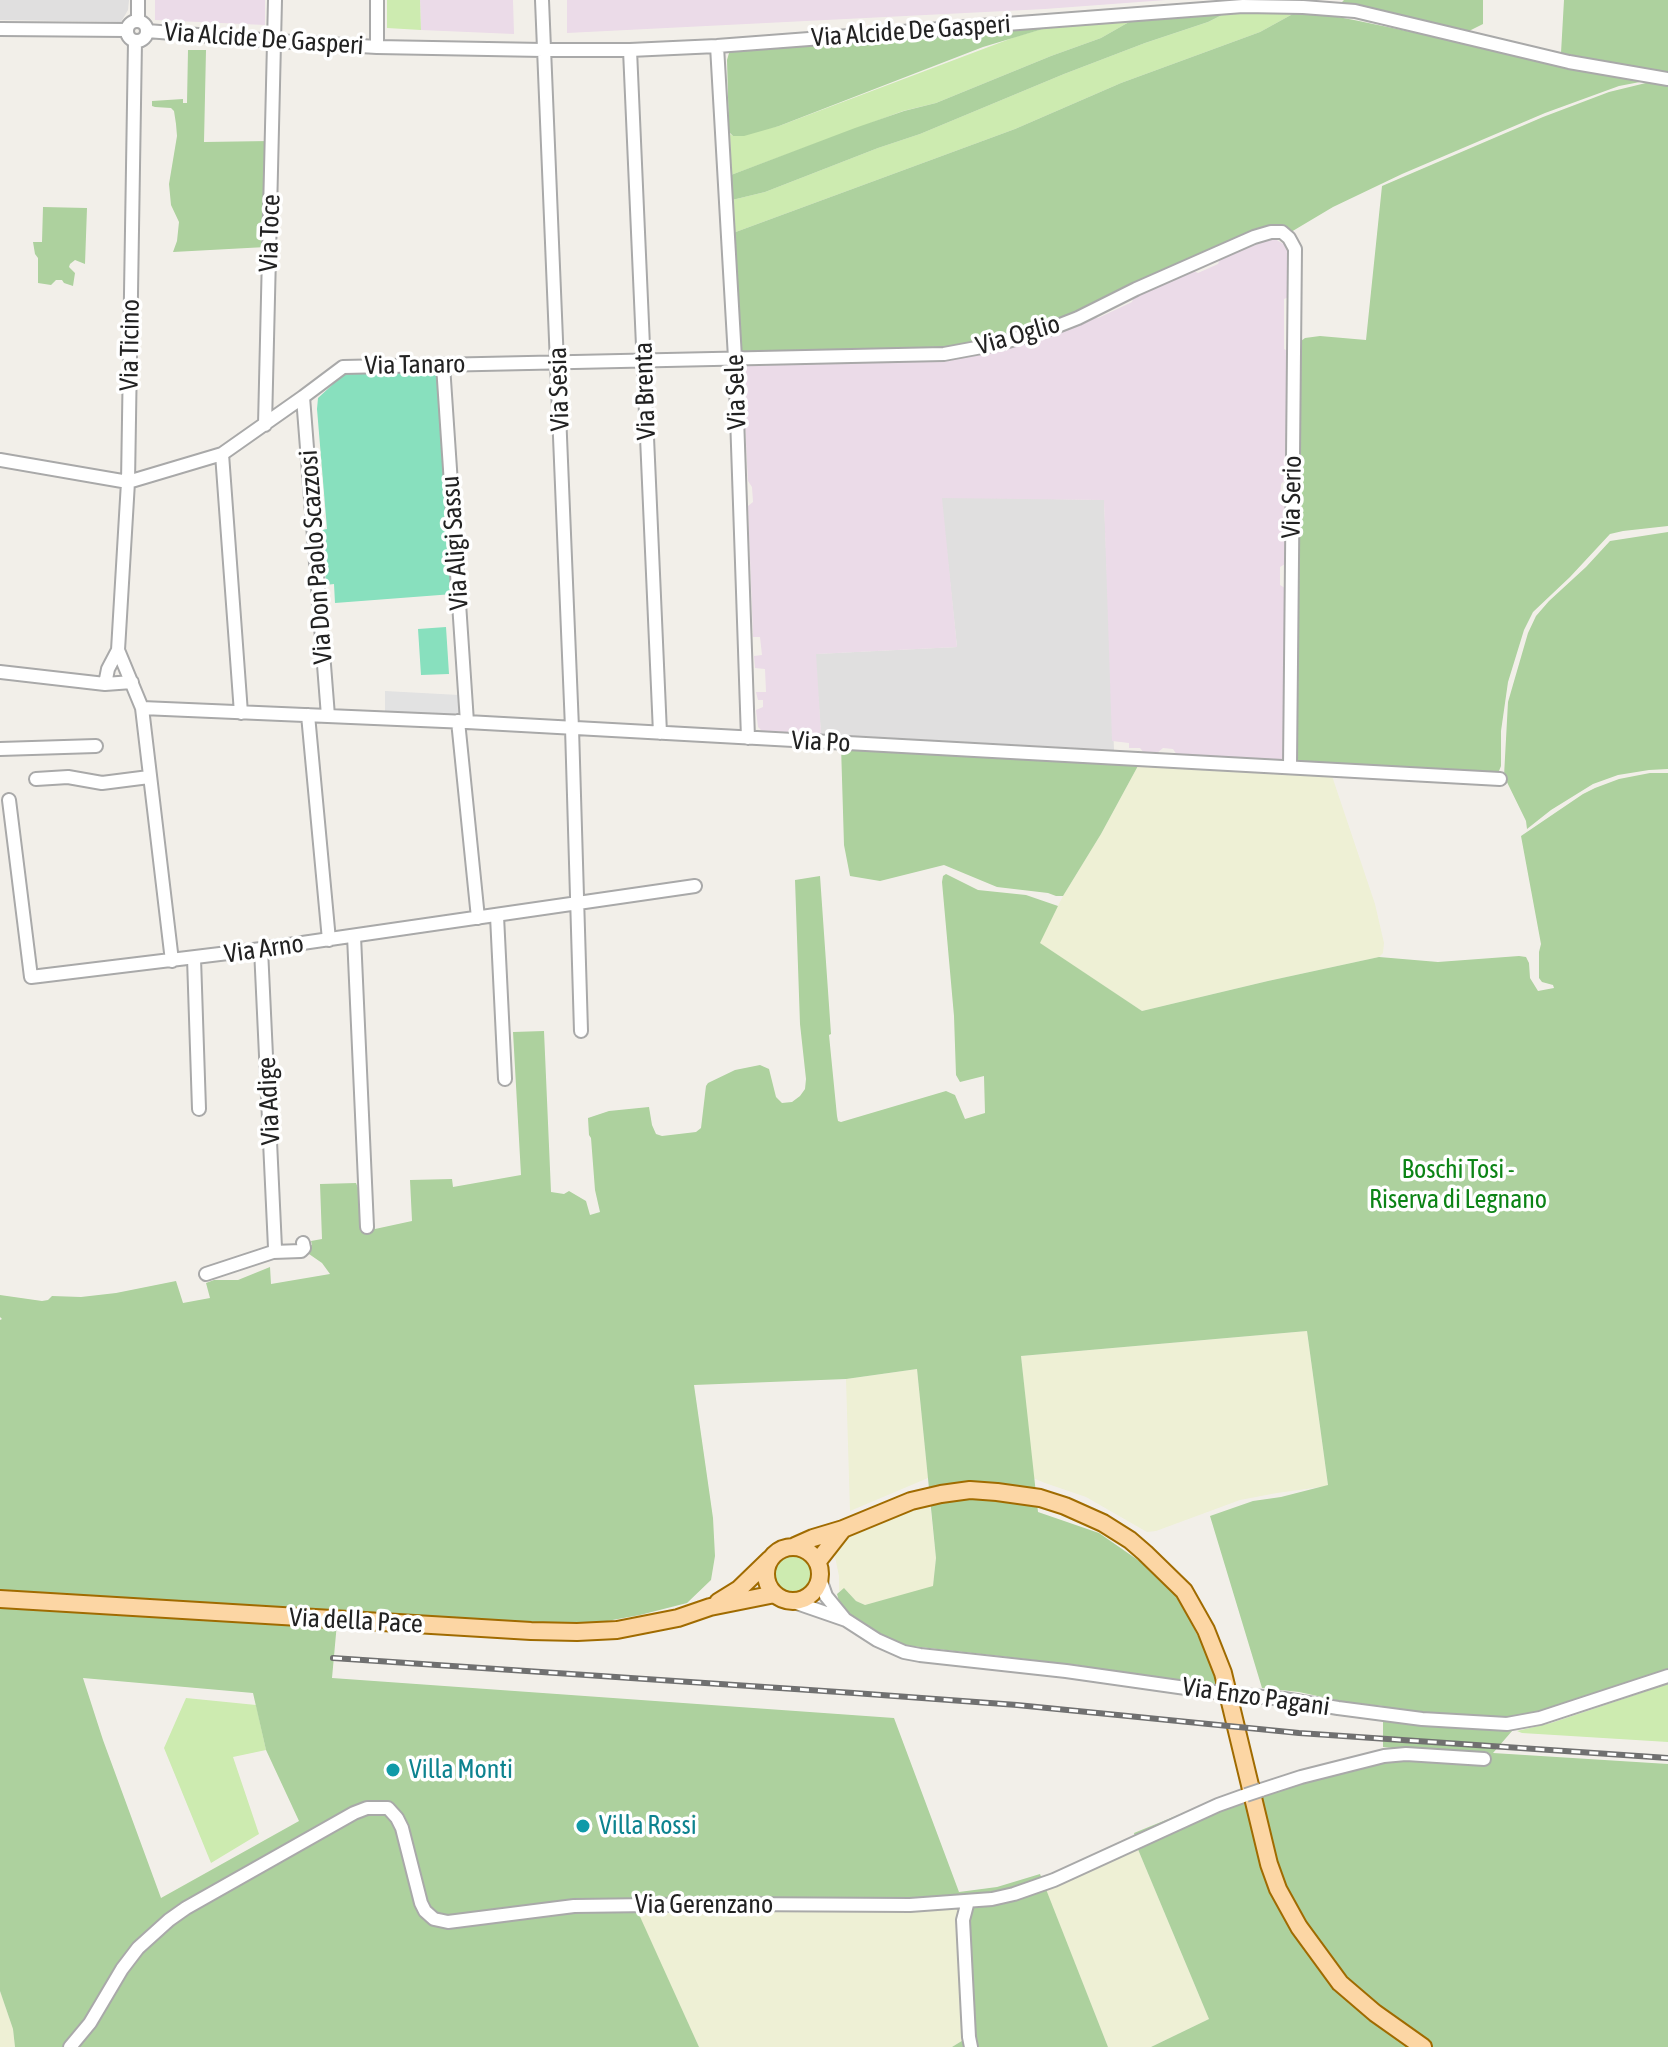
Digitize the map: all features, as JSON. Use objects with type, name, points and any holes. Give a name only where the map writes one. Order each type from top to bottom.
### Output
[{"type":"main road","points":[[795,1546],[808,1551],[818,1561],[820,1579],[807,1598],[783,1598],[767,1581],[766,1574],[770,1559],[781,1549],[843,1529],[911,1501],[941,1494],[970,1490],[1040,1498],[1103,1523],[1130,1540],[1184,1591],[1206,1630],[1223,1673],[1269,1864],[1278,1889],[1299,1927],[1340,1983],[1423,2047]]},
{"type":"main road","points":[[818,1561],[843,1529]]},
{"type":"main road","name":"Via della Pace","points":[[710,1607],[739,1589],[770,1559]]},
{"type":"main road","name":"Via della Pace","points":[[0,1599],[577,1632],[617,1630],[678,1618],[710,1607],[783,1598]]},
{"type":"street","points":[[138,0],[138,20]]},
{"type":"street","name":"Via Toce","points":[[265,425],[275,0]]},
{"type":"street","points":[[377,0],[377,47]]},
{"type":"street","name":"Via Sesia","points":[[542,0],[572,728],[581,1031]]},
{"type":"street","name":"Via Alcide De Gasperi","points":[[147,31],[377,47],[630,50],[717,46],[1243,3],[1355,11],[1569,62],[1668,79]]},
{"type":"street","points":[[138,20],[146,25],[145,38],[131,35],[129,24],[138,20]]},
{"type":"street","name":"Via Alcide De Gasperi","points":[[0,29],[131,35]]},
{"type":"street","name":"Via Ticino","points":[[118,650],[128,482],[131,35]]},
{"type":"street","name":"Via Sele","points":[[717,46],[735,358],[748,738]]},
{"type":"street","name":"Via Brenta","points":[[630,50],[660,733]]},
{"type":"street","name":"Via Oglio","points":[[735,358],[944,354],[998,344],[1078,318],[1254,237],[1282,232]]},
{"type":"street","name":"Via Serio","points":[[1282,232],[1295,249],[1290,766]]},
{"type":"street","name":"Via Tanaro","points":[[128,482],[222,454],[343,367],[735,358]]},
{"type":"street","name":"Via Aligi Sassu","points":[[443,365],[462,722],[478,918]]},
{"type":"street","name":"Via Don Paolo Scazzosi","points":[[303,397],[328,716]]},
{"type":"street","points":[[222,454],[241,713]]},
{"type":"street","points":[[0,460],[128,482]]},
{"type":"street","points":[[105,684],[108,669],[118,650]]},
{"type":"street","points":[[118,650],[142,708],[172,961]]},
{"type":"street","points":[[108,669],[117,664],[130,676]]},
{"type":"street","points":[[0,672],[105,684],[130,676]]},
{"type":"street","name":"Via Po","points":[[142,708],[462,722],[1500,779]]},
{"type":"street","points":[[308,715],[329,940]]},
{"type":"street","points":[[0,749],[96,746]]},
{"type":"street","points":[[36,779],[68,777],[102,783],[149,777]]},
{"type":"street","name":"Via Arno","points":[[9,800],[31,977],[329,940],[695,886]]},
{"type":"street","points":[[497,916],[505,1079]]},
{"type":"street","points":[[354,936],[367,1227]]},
{"type":"street","name":"Via Adige","points":[[261,949],[273,1252]]},
{"type":"street","points":[[194,958],[199,1109]]},
{"type":"street","points":[[206,1274],[273,1252],[301,1251],[303,1243]]},
{"type":"street","name":"Via Enzo Pagani","points":[[820,1579],[826,1596],[846,1620]]},
{"type":"street","name":"Via Enzo Pagani","points":[[783,1598],[846,1620],[888,1646],[920,1655],[1066,1671],[1422,1719],[1507,1724],[1540,1718],[1668,1676]]},
{"type":"street","name":"Via Gerenzano","points":[[70,2047],[90,2023],[138,1948],[169,1920],[367,1808],[388,1808],[397,1818],[421,1903],[434,1919],[448,1922],[574,1906],[910,1905],[1014,1894],[1054,1880],[1218,1805],[1301,1777],[1384,1756],[1406,1754],[1484,1759]]},
{"type":"street","points":[[968,1901],[963,1920],[971,2047]]},
{"type":"shaded area","points":[[0,0],[129,0],[128,10],[121,22],[0,20]]},
{"type":"shaded area","points":[[155,0],[265,0],[265,25],[155,20]]},
{"type":"shaded area","points":[[420,0],[513,0],[514,34],[421,30]]},
{"type":"shaded area","points":[[567,0],[1166,0],[567,33]]},
{"type":"shaded area","points":[[1273,238],[1289,247],[1289,297],[1284,299],[1284,349],[1288,351],[1286,479],[1281,484],[1280,502],[1286,507],[1283,523],[1286,534],[1285,564],[1280,567],[1280,585],[1285,588],[1284,762],[1177,755],[1173,749],[1163,748],[1157,753],[1144,753],[1140,748],[1129,748],[1129,743],[1112,741],[1104,500],[942,498],[957,647],[816,654],[821,734],[762,731],[758,727],[756,710],[763,707],[763,700],[758,700],[756,692],[766,692],[765,669],[755,668],[754,656],[762,655],[760,637],[753,637],[748,506],[753,502],[752,487],[748,481],[742,368],[747,363],[949,361],[1002,349],[1093,316],[1098,318],[1132,302],[1134,296],[1192,270],[1198,273],[1218,264],[1220,259]]},
{"type":"shaded area","points":[[941,497],[1104,500],[1114,750],[821,734],[815,654],[957,647]]},
{"type":"shaded area","points":[[385,691],[459,695],[461,719],[385,716]]},
{"type":"green space","points":[[387,0],[420,0],[421,30],[387,28]]},
{"type":"green space","points":[[1344,0],[1483,0],[1483,24],[1467,32],[1339,5]]},
{"type":"green space","points":[[1564,0],[1668,0],[1668,72],[1561,53]]},
{"type":"green space","points":[[1232,10],[1300,10],[1260,32],[1121,83],[1015,129],[733,233],[732,200],[765,192],[920,134],[1064,74],[1208,22]]},
{"type":"green space","points":[[1232,10],[1208,22],[1064,74],[920,134],[765,192],[732,200],[731,175],[855,128],[936,103],[1101,38],[1136,18]]},
{"type":"green space","points":[[1300,10],[1642,80],[1545,113],[1402,174],[1333,207],[1291,232],[1230,250],[1105,298],[1038,329],[957,351],[744,355],[739,351],[733,233],[1015,129],[1121,83],[1260,32]]},
{"type":"green space","points":[[1136,18],[1101,38],[936,103],[903,111],[731,175],[730,134],[733,136],[779,126],[1015,37],[1056,25]]},
{"type":"green space","points":[[1056,25],[983,47],[779,126],[744,136],[733,136],[729,132],[727,60],[732,51]]},
{"type":"green space","points":[[188,50],[206,50],[204,142],[270,141],[266,247],[173,252],[179,222],[171,205],[169,184],[176,124],[171,108],[152,106],[152,101],[183,99],[183,103],[187,103]]},
{"type":"green space","points":[[1650,82],[1668,84],[1668,526],[1610,534],[1533,612],[1524,630],[1508,682],[1501,731],[1501,766],[1494,775],[1295,763],[1297,361],[1301,341],[1320,336],[1366,340],[1382,186],[1543,117],[1609,92]]},
{"type":"green space","points":[[43,207],[87,208],[85,264],[75,260],[70,264],[75,273],[73,286],[62,280],[56,280],[51,285],[38,283],[38,258],[33,242],[42,242]]},
{"type":"green space","points":[[434,372],[438,375],[453,594],[335,603],[334,584],[326,585],[322,530],[327,529],[318,398],[345,373]]},
{"type":"green space","points":[[1668,532],[1668,769],[1618,775],[1593,784],[1527,829],[1504,776],[1508,702],[1536,616],[1610,541]]},
{"type":"green space","points":[[446,627],[449,674],[421,675],[418,629]]},
{"type":"green space","points":[[841,746],[1139,764],[1063,896],[1056,896],[997,887],[944,865],[880,881],[850,876],[844,845]]},
{"type":"green space","points":[[1139,764],[1332,776],[1375,904],[1384,943],[1383,953],[1379,957],[1142,1011],[1039,943]]},
{"type":"green space","name":"Boschi Tosi - Riserva di Legnano","points":[[1668,773],[1668,1670],[1525,1716],[1493,1753],[1668,1764],[1668,2047],[1151,2047],[1209,2019],[1137,1847],[1134,1833],[1232,1793],[1402,1749],[1383,1747],[1383,1706],[1262,1688],[1210,1516],[1253,1501],[1328,1485],[1307,1331],[1021,1356],[1038,1512],[1099,1533],[1148,1567],[1177,1596],[1217,1673],[1219,1685],[1190,1684],[1078,1665],[902,1645],[860,1623],[840,1605],[837,1594],[844,1588],[856,1601],[865,1605],[933,1586],[936,1558],[917,1369],[846,1379],[694,1385],[713,1518],[715,1556],[711,1580],[687,1603],[596,1623],[549,1624],[338,1612],[332,1678],[894,1718],[959,1892],[997,1887],[1040,1874],[1108,2047],[952,2047],[965,2039],[958,1906],[871,1911],[637,1910],[699,2047],[15,2047],[13,2029],[0,1991],[0,1295],[42,1301],[52,1296],[116,1293],[176,1281],[183,1303],[210,1298],[206,1283],[238,1280],[270,1267],[271,1284],[330,1274],[322,1263],[309,1254],[308,1246],[312,1245],[311,1241],[322,1239],[320,1184],[356,1183],[361,1188],[363,1223],[374,1222],[375,1229],[412,1221],[410,1180],[452,1179],[453,1187],[521,1175],[513,1032],[544,1031],[551,1192],[564,1194],[569,1191],[586,1201],[590,1215],[600,1212],[588,1118],[609,1111],[649,1107],[656,1134],[696,1132],[701,1128],[708,1083],[735,1070],[760,1065],[769,1069],[776,1097],[782,1103],[792,1102],[805,1089],[795,880],[820,876],[829,1035],[837,1116],[841,1122],[946,1091],[955,1095],[965,1119],[985,1113],[984,1076],[960,1082],[956,1075],[942,882],[946,874],[978,890],[1026,895],[1058,906],[1040,943],[1142,1011],[1379,957],[1438,962],[1526,957],[1530,978],[1538,991],[1554,988],[1539,978],[1541,944],[1521,836],[1583,794],[1619,779]],"holes":[[[83,1678],[253,1693],[266,1750],[299,1821],[161,1898]]]},
{"type":"green space","points":[[1307,1331],[1328,1486],[1240,1500],[1147,1532],[1086,1497],[1033,1478],[1021,1356]]},
{"type":"green space","points":[[917,1369],[928,1478],[850,1511],[846,1379]]},
{"type":"green space","points":[[930,1504],[936,1558],[933,1587],[865,1605],[856,1601],[845,1589],[839,1591],[834,1552],[847,1536]]},
{"type":"green space","points":[[794,1551],[810,1558],[817,1574],[810,1590],[794,1597],[778,1590],[771,1574],[778,1558]]},
{"type":"green space","points":[[1668,1684],[1668,1742],[1517,1731],[1551,1723]]},
{"type":"green space","points":[[186,1698],[256,1705],[266,1750],[233,1757],[259,1834],[211,1863],[164,1748]]},
{"type":"green space","points":[[1137,1847],[1209,2019],[1151,2047],[1108,2047],[1045,1888]]},
{"type":"green space","points":[[958,1906],[965,2039],[952,2047],[699,2047],[636,1910],[871,1911]]},
{"type":"green space","points":[[0,1991],[13,2029],[15,2047],[0,2047]]},
{"type":"railway","points":[[333,1658],[1017,1705],[1299,1733],[1668,1758]]},
{"type":"place","name":"Villa Monti","points":[[393,1770]]},
{"type":"place","name":"Villa Rossi","points":[[583,1826]]}]
